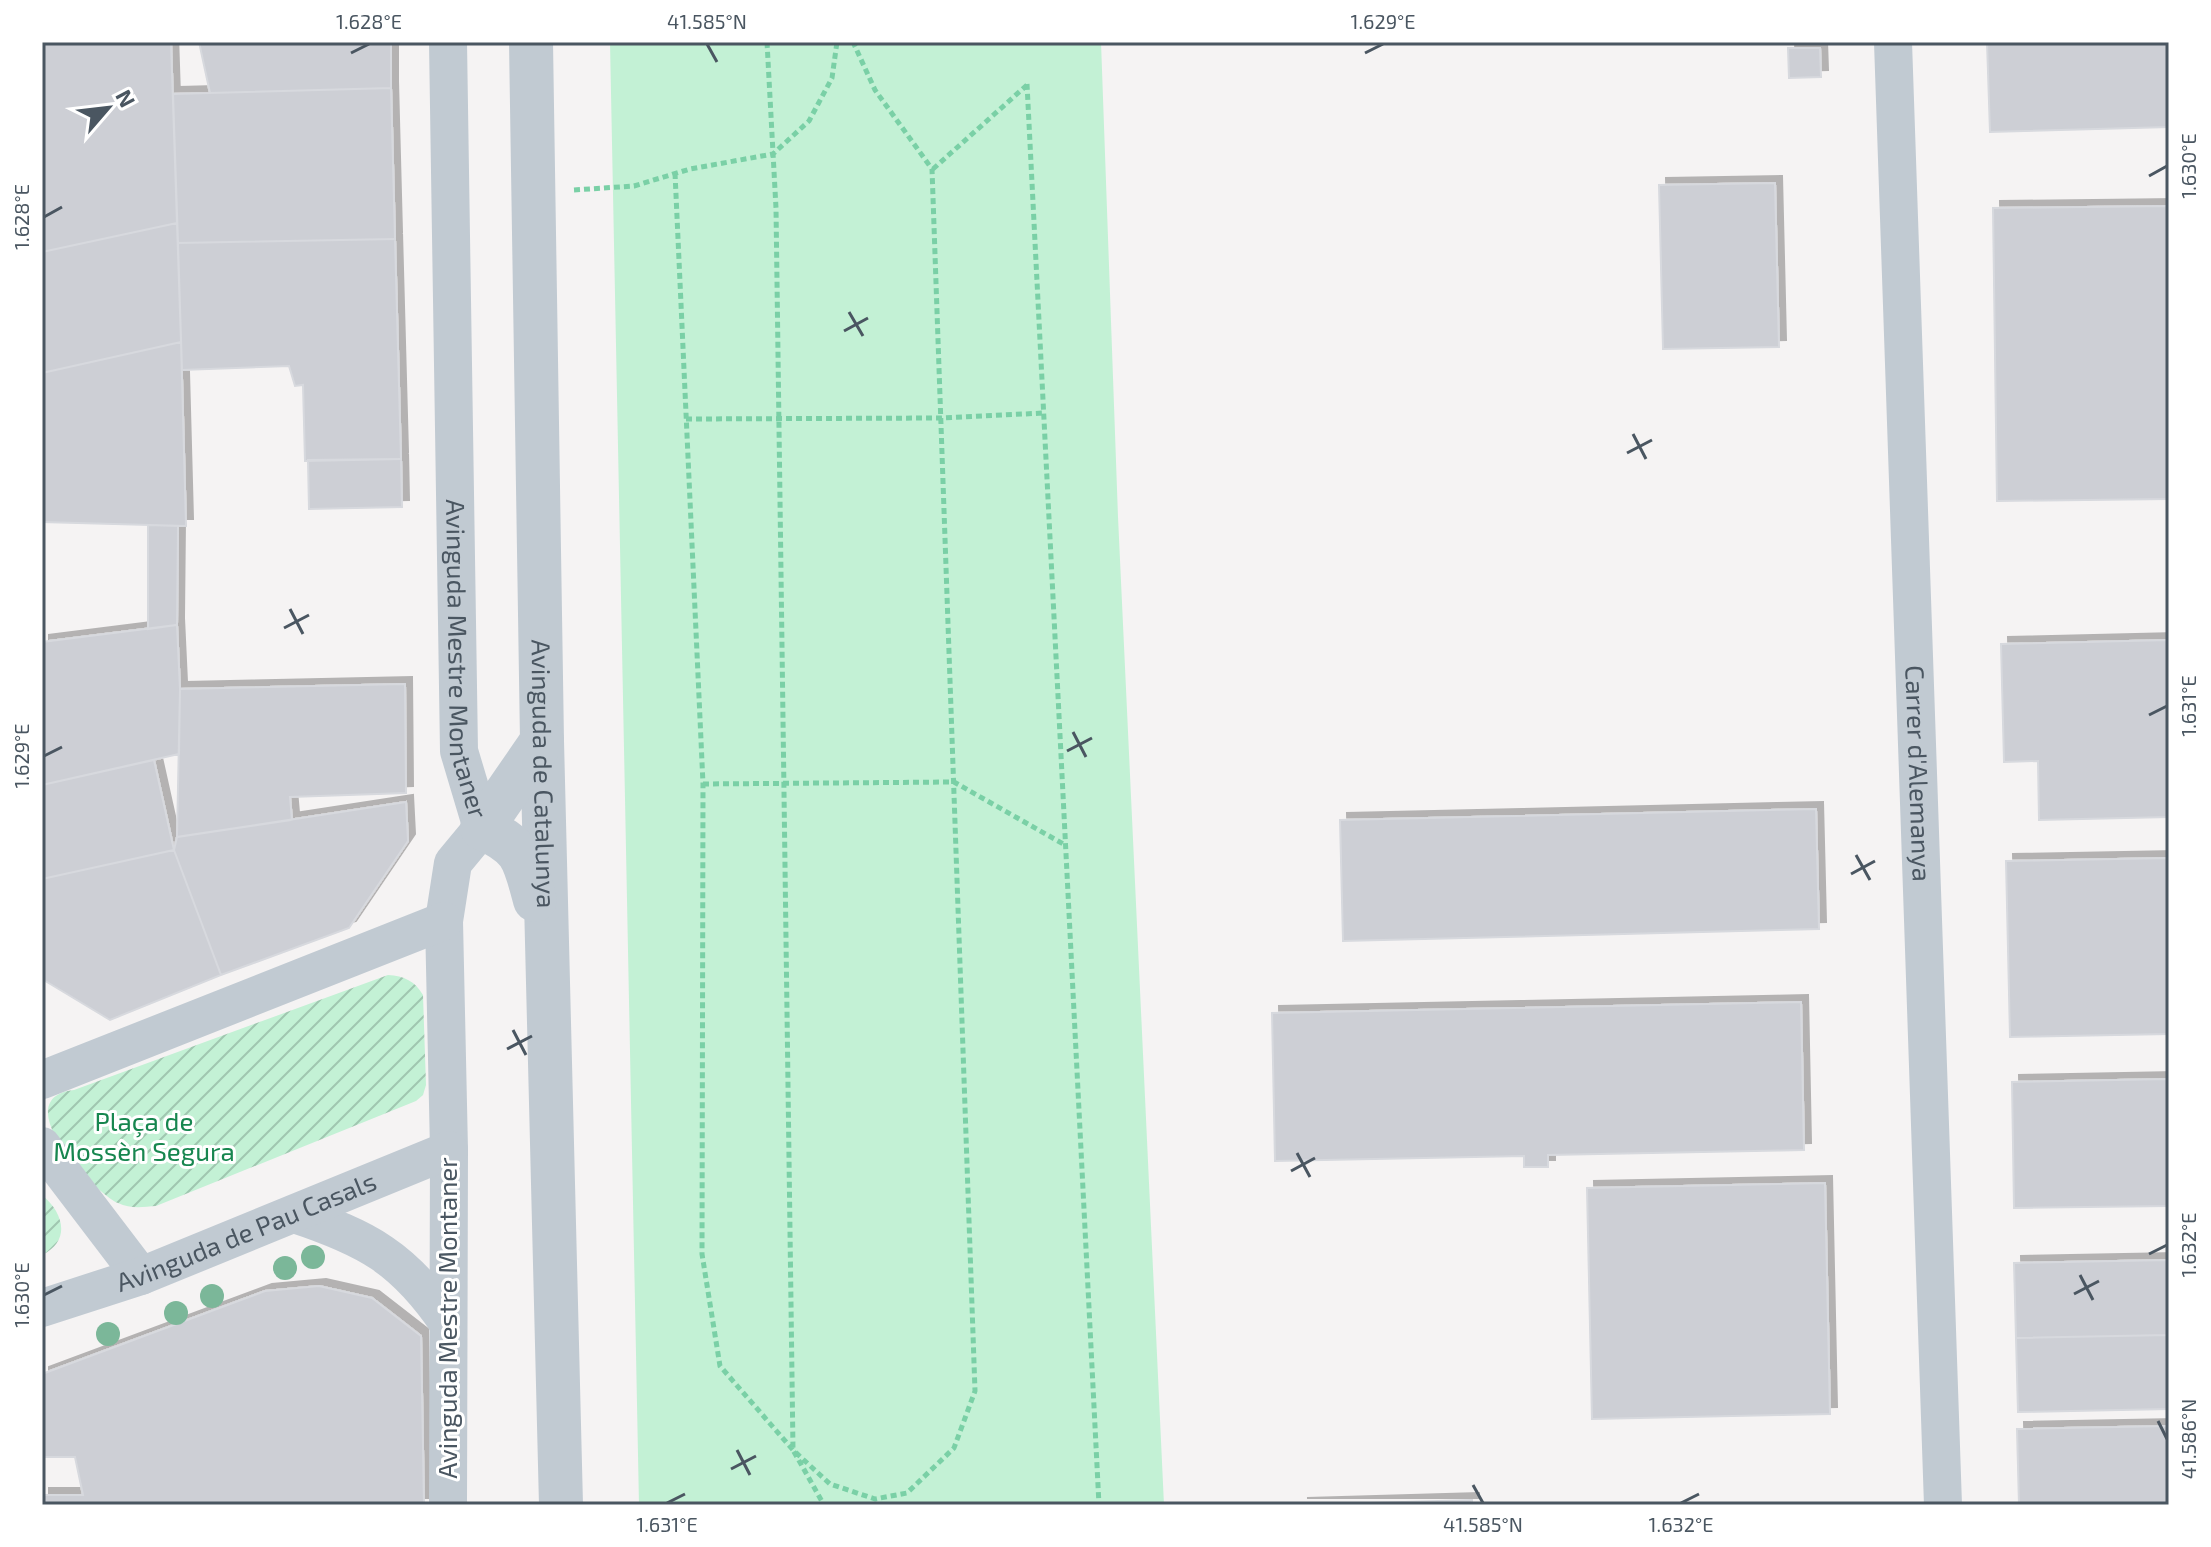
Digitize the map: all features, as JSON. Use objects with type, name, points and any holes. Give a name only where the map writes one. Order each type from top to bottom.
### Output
[{"type":"street","name":"Avinguda Mestre Montaner","points":[[448,42],[459,751],[482,828],[453,863],[444,921],[449,1150],[448,1505]]},
{"type":"street","name":"Avinguda de Catalunya","points":[[531,42],[542,741],[561,1505]]},
{"type":"street","name":"Carrer d'Alemanya","points":[[1893,42],[1943,1505]]},
{"type":"street","points":[[542,741],[482,828],[504,838],[524,859],[547,949]]},
{"type":"street","points":[[42,1080],[444,921]]},
{"type":"street","points":[[42,1146],[141,1276]]},
{"type":"street","name":"Avinguda de Pau Casals","points":[[42,1308],[141,1276],[449,1150]]},
{"type":"street","points":[[294,1214],[342,1230],[374,1246],[427,1293],[448,1323]]},
{"type":"path","points":[[767,42],[773,154],[778,419],[793,1450],[824,1505]]},
{"type":"path","points":[[533,192],[634,186],[675,173],[773,154],[809,121],[832,78],[837,42]]},
{"type":"path","points":[[675,173],[703,784],[702,1254],[720,1366],[793,1450],[830,1484],[875,1499],[907,1493],[954,1448],[975,1391],[932,169],[875,90],[853,42]]},
{"type":"path","points":[[932,169],[1027,84],[1099,1505]]},
{"type":"path","points":[[686,419],[941,418],[1044,413]]},
{"type":"path","points":[[703,784],[954,782],[1066,846]]},
{"type":"green space","points":[[610,42],[1101,42],[1118,517],[1164,1505],[639,1505]]},
{"type":"green space","name":"Plaça de Mossèn Segura","points":[[388,975],[408,980],[423,995],[426,1085],[423,1095],[416,1101],[156,1206],[132,1207],[118,1203],[90,1181],[60,1145],[51,1126],[48,1109],[55,1097]]},
{"type":"green space","points":[[42,1195],[59,1218],[61,1235],[42,1255]]},
{"type":"building","points":[[42,42],[171,42],[177,223],[42,252]]},
{"type":"building","points":[[199,42],[391,42],[391,88],[210,93]]},
{"type":"building","points":[[1987,42],[2169,42],[2169,127],[1990,132]]},
{"type":"building","points":[[1788,48],[1820,48],[1821,77],[1789,78]]},
{"type":"building","points":[[391,88],[395,239],[178,243],[173,94]]},
{"type":"building","points":[[1775,183],[1779,347],[1663,349],[1659,185]]},
{"type":"building","points":[[2169,206],[2169,499],[1997,501],[1993,208]]},
{"type":"building","points":[[177,223],[181,342],[42,373],[42,252]]},
{"type":"building","points":[[395,239],[401,459],[305,461],[303,385],[295,386],[289,366],[182,370],[178,243]]},
{"type":"building","points":[[181,342],[186,526],[42,522],[42,373]]},
{"type":"building","points":[[401,459],[402,507],[309,509],[308,460]]},
{"type":"building","points":[[148,525],[178,526],[177,625],[148,629]]},
{"type":"building","points":[[177,625],[179,754],[42,785],[42,642]]},
{"type":"building","points":[[2169,640],[2169,817],[2039,820],[2038,761],[2004,762],[2001,644]]},
{"type":"building","points":[[405,684],[406,793],[290,797],[292,820],[177,837],[180,689]]},
{"type":"building","points":[[154,760],[174,850],[42,879],[42,785]]},
{"type":"building","points":[[406,802],[408,841],[349,928],[221,975],[174,850],[177,837]]},
{"type":"building","points":[[1816,809],[1819,929],[1343,941],[1340,820]]},
{"type":"building","points":[[174,850],[221,975],[110,1020],[42,979],[42,879]]},
{"type":"building","points":[[2169,858],[2169,1034],[2010,1037],[2006,861]]},
{"type":"building","points":[[1801,1002],[1804,1150],[1548,1155],[1548,1167],[1524,1167],[1524,1156],[1275,1161],[1272,1013]]},
{"type":"building","points":[[2169,1079],[2169,1206],[2014,1208],[2012,1082]]},
{"type":"building","points":[[1825,1183],[1830,1414],[1592,1419],[1587,1188]]},
{"type":"building","points":[[2169,1260],[2169,1335],[2016,1338],[2014,1263]]},
{"type":"building","points":[[319,1286],[372,1298],[421,1336],[424,1505],[42,1505],[42,1495],[83,1495],[75,1457],[42,1457],[42,1374],[265,1291]]},
{"type":"building","points":[[2169,1335],[2169,1409],[2018,1412],[2016,1338]]},
{"type":"building","points":[[2169,1426],[2169,1505],[2019,1505],[2017,1429]]},
{"type":"building","points":[[1472,1500],[1472,1505],[1300,1505]]}]
